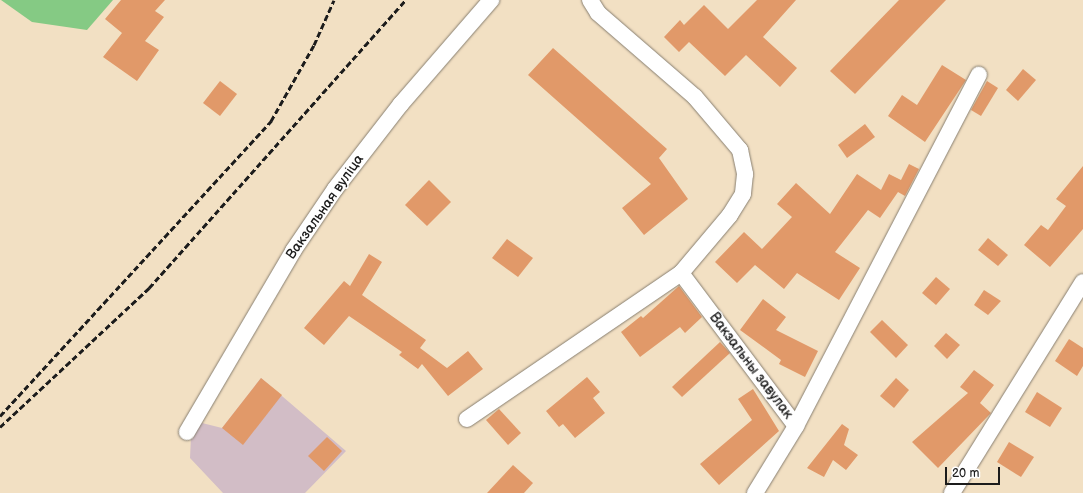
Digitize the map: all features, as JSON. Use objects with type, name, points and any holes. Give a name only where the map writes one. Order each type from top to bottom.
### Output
[{"type":"street","name":"Вакзальная вуліца","points":[[187,432],[293,251],[335,189],[400,104],[491,0]]},
{"type":"street","points":[[467,419],[681,273],[730,215],[743,194],[745,174],[740,150],[695,97],[598,13],[590,0]]},
{"type":"street","name":"Вакзальны завулак","points":[[681,273],[796,426],[979,75]]},
{"type":"street","points":[[952,493],[1083,282]]},
{"type":"street","points":[[755,493],[796,426]]},
{"type":"shaded area","points":[[261,378],[346,451],[305,493],[223,493],[190,458],[191,436],[202,423],[222,428]]},
{"type":"green space","points":[[1,0],[113,0],[87,30],[32,22]]},
{"type":"building","points":[[121,0],[165,0],[155,11],[164,17],[145,41],[159,50],[137,81],[103,57],[122,33],[105,19]]},
{"type":"building","points":[[757,0],[796,0],[763,37],[797,68],[780,87],[746,55],[725,76],[689,42],[679,52],[664,37],[680,20],[684,25],[704,5],[728,29]]},
{"type":"building","points":[[899,0],[946,0],[855,94],[830,71]]},
{"type":"building","points":[[553,48],[667,149],[659,158],[688,199],[644,235],[622,208],[651,184],[528,75]]},
{"type":"building","points":[[942,65],[966,80],[925,142],[888,116],[902,95],[917,105]]},
{"type":"building","points":[[1023,69],[1036,80],[1018,101],[1006,90]]},
{"type":"building","points":[[220,81],[237,94],[220,116],[203,103]]},
{"type":"building","points":[[987,81],[998,88],[981,116],[971,110]]},
{"type":"building","points":[[865,124],[875,137],[847,158],[838,145]]},
{"type":"building","points":[[909,164],[919,169],[905,196],[898,192],[880,218],[868,210],[835,252],[860,268],[839,300],[797,273],[784,289],[755,265],[737,283],[715,262],[744,232],[762,249],[792,217],[777,204],[796,183],[830,214],[857,174],[881,190],[889,174],[901,180]]},
{"type":"building","points":[[1083,166],[1083,229],[1050,267],[1024,245],[1041,225],[1048,230],[1066,206],[1056,199]]},
{"type":"building","points":[[429,180],[451,202],[427,226],[405,205]]},
{"type":"building","points":[[988,238],[1008,255],[998,266],[978,250]]},
{"type":"building","points":[[507,239],[533,258],[518,277],[492,258]]},
{"type":"building","points":[[369,254],[382,262],[362,295],[426,340],[420,348],[447,368],[468,351],[483,369],[448,396],[422,364],[418,369],[399,355],[402,352],[349,316],[324,345],[304,328],[344,281],[350,286]]},
{"type":"building","points":[[936,277],[950,289],[936,305],[922,293]]},
{"type":"building","points":[[679,286],[702,317],[685,333],[680,327],[640,357],[621,332],[641,316],[643,318]]},
{"type":"building","points":[[984,290],[1001,301],[988,315],[974,305]]},
{"type":"building","points":[[763,299],[786,317],[776,330],[818,351],[805,377],[779,364],[781,360],[740,330]]},
{"type":"building","points":[[882,320],[908,345],[896,358],[870,332]]},
{"type":"building","points":[[946,333],[960,345],[947,359],[934,346]]},
{"type":"building","points":[[1069,339],[1083,348],[1083,366],[1077,376],[1055,361]]},
{"type":"building","points":[[720,342],[730,353],[682,397],[672,387]]},
{"type":"building","points":[[974,370],[994,385],[980,403],[991,413],[938,468],[912,442],[968,393],[960,387]]},
{"type":"building","points":[[587,377],[600,392],[593,398],[605,413],[575,438],[563,424],[559,427],[546,411]]},
{"type":"building","points":[[261,378],[282,395],[243,445],[222,428]]},
{"type":"building","points":[[896,378],[909,390],[894,408],[880,396]]},
{"type":"building","points":[[753,389],[779,431],[719,485],[700,464],[752,420],[738,399]]},
{"type":"building","points":[[1037,392],[1062,408],[1050,427],[1025,412]]},
{"type":"building","points":[[499,409],[521,433],[508,445],[486,420]]},
{"type":"building","points":[[842,424],[849,429],[844,445],[858,455],[846,470],[833,460],[824,477],[807,468]]},
{"type":"building","points":[[327,437],[342,451],[324,471],[308,456]]},
{"type":"building","points":[[1009,442],[1034,457],[1021,477],[997,462]]},
{"type":"building","points":[[513,465],[533,483],[524,493],[487,493]]},
{"type":"railway","points":[[0,416],[271,121],[314,45],[334,0]]},
{"type":"railway","points":[[0,427],[149,288],[406,0]]}]
